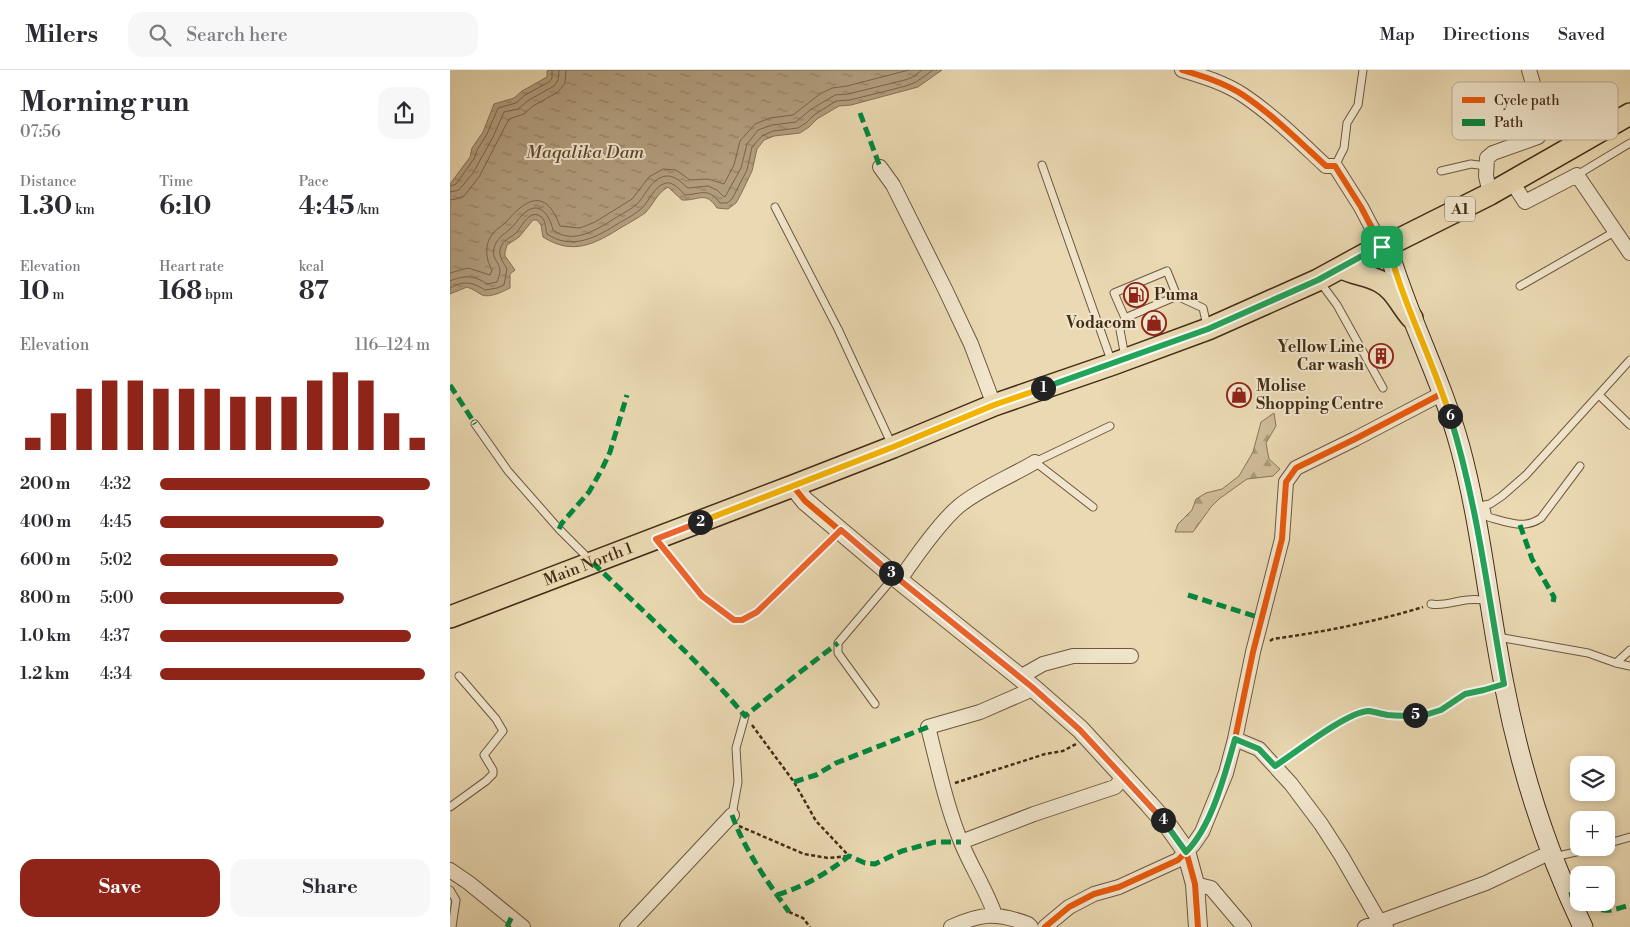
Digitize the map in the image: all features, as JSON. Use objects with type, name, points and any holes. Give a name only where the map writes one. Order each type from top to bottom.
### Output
[{"type":"main road","name":"Main North 1","points":[[1618,121],[1630,114]]},
{"type":"main road","name":"Main North 1","points":[[450,617],[793,486],[994,405],[1208,329],[1318,280],[1371,251],[1385,246],[1490,194],[1585,140]]},
{"type":"main road","points":[[1385,246],[1443,392],[1479,506],[1489,601],[1517,745],[1552,855],[1583,927]]},
{"type":"main road","points":[[1342,268],[1380,282],[1392,291],[1412,318]]},
{"type":"street","points":[[1182,70],[1206,78],[1242,95],[1290,133],[1326,166],[1335,166],[1385,246]]},
{"type":"street","points":[[1529,70],[1533,82]]},
{"type":"street","points":[[1490,194],[1486,176],[1487,158],[1494,153],[1530,140]]},
{"type":"street","points":[[880,167],[893,185],[945,289],[971,344],[994,405]]},
{"type":"street","points":[[1512,182],[1524,202],[1577,175],[1630,253]]},
{"type":"street","points":[[1045,927],[1069,907],[1094,894],[1119,887],[1178,860],[1202,832],[1226,773],[1235,739],[1253,652],[1282,539],[1286,482],[1296,468],[1443,392]]},
{"type":"street","points":[[897,579],[958,506],[1035,462]]},
{"type":"street","points":[[793,486],[805,501],[897,579],[1026,682],[1088,738],[1124,777],[1169,827],[1186,852],[1195,884],[1198,927]]},
{"type":"street","points":[[995,915],[978,874],[961,842],[942,787],[928,727],[980,712],[1026,692],[1026,682],[1043,664],[1074,656],[1131,656]]},
{"type":"street","points":[[1235,739],[1259,749],[1291,784],[1341,854],[1382,924]]},
{"type":"street","points":[[961,842],[1034,814],[1115,787],[1124,777]]},
{"type":"street","points":[[627,927],[733,820]]},
{"type":"street","points":[[1365,927],[1382,924],[1552,855]]},
{"type":"street","points":[[450,870],[524,927]]},
{"type":"street","points":[[1195,884],[1211,888],[1244,927]]},
{"type":"street","points":[[950,927],[988,915],[1008,916],[1031,927]]},
{"type":"lane","points":[[1335,166],[1344,148],[1346,123],[1358,105],[1363,70]]},
{"type":"lane","points":[[1577,175],[1630,143]]},
{"type":"lane","points":[[1440,172],[1471,164],[1486,166]]},
{"type":"lane","points":[[1042,165],[1119,362]]},
{"type":"lane","points":[[775,207],[838,329],[893,447]]},
{"type":"lane","points":[[1520,286],[1616,232]]},
{"type":"lane","points":[[1125,318],[1114,293],[1167,271],[1177,296],[1203,308],[1208,329]]},
{"type":"lane","points":[[1318,280],[1337,305],[1383,388]]},
{"type":"lane","points":[[1119,362],[1120,330],[1125,318],[1177,296]]},
{"type":"lane","points":[[1580,466],[1541,518],[1533,524],[1525,526],[1488,517],[1479,506],[1490,504],[1526,475],[1630,360]]},
{"type":"lane","points":[[1599,395],[1630,425]]},
{"type":"lane","points":[[475,424],[508,471],[559,529],[593,563]]},
{"type":"lane","points":[[1093,507],[1035,462],[1110,426]]},
{"type":"lane","points":[[656,539],[702,596],[734,620],[742,620],[757,612],[841,530]]},
{"type":"lane","points":[[875,704],[838,653],[838,643],[897,579]]},
{"type":"lane","points":[[1431,604],[1439,606],[1462,600],[1480,599],[1489,601]]},
{"type":"lane","points":[[1495,636],[1588,653],[1630,666]]},
{"type":"lane","points":[[1616,663],[1630,650]]},
{"type":"lane","points":[[450,808],[493,774],[493,770],[484,755],[504,731],[496,718],[459,676]]},
{"type":"lane","points":[[733,820],[738,782],[736,748],[746,716]]},
{"type":"lane","points":[[1615,841],[1630,837]]},
{"type":"lane","points":[[1552,855],[1570,852]]},
{"type":"lane","points":[[450,890],[456,900],[452,927]]},
{"type":"path","points":[[1253,652],[1273,639],[1347,626],[1431,604]]},
{"type":"path","points":[[1275,766],[1327,731],[1360,713],[1370,711],[1404,716],[1425,715],[1441,710],[1465,694],[1504,684]]},
{"type":"path","points":[[733,820],[804,854],[828,858],[849,856],[816,821],[794,782],[746,716]]},
{"type":"path","points":[[942,787],[1045,754],[1063,751],[1088,738]]},
{"type":"path","points":[[789,912],[803,918],[810,927]]},
{"type":"green space","points":[[1274,413],[1276,426],[1266,443],[1269,459],[1280,469],[1273,476],[1247,479],[1219,499],[1193,532],[1175,532],[1178,524],[1192,510],[1196,499],[1206,493],[1222,489],[1239,476],[1253,452],[1261,422]]},
{"type":"water","name":"Maqalika Dam","points":[[942,70],[918,87],[851,105],[839,106],[817,119],[800,133],[774,136],[764,140],[757,149],[752,171],[741,194],[736,203],[728,209],[717,208],[709,199],[705,198],[682,200],[668,187],[645,213],[639,217],[593,243],[574,247],[554,243],[543,237],[541,225],[537,220],[533,220],[519,237],[507,245],[505,256],[515,270],[510,274],[510,288],[489,296],[482,295],[467,287],[450,294],[450,184],[470,157],[472,148],[483,132],[494,104],[514,98],[522,91],[547,77],[547,71]]},
{"type":"marked path","points":[[860,113],[880,167]]},
{"type":"marked path","points":[[450,385],[475,424]]},
{"type":"marked path","points":[[559,529],[589,492],[602,469],[610,452],[627,395]]},
{"type":"marked path","points":[[1520,525],[1532,559],[1554,597],[1553,603]]},
{"type":"marked path","points":[[593,563],[690,657],[745,716],[838,643]]},
{"type":"marked path","points":[[1188,595],[1261,618]]},
{"type":"marked path","points":[[794,782],[816,775],[836,763],[928,727]]},
{"type":"marked path","points":[[732,815],[750,853],[789,912]]},
{"type":"marked path","points":[[777,895],[815,879],[849,856],[865,863],[875,864],[902,851],[935,842],[961,842]]},
{"type":"marked path","points":[[1615,910],[1630,905]]},
{"type":"marked path","points":[[507,927],[512,916]]},
{"type":"cycle path","points":[[1182,70],[1221,83],[1243,95],[1276,120],[1326,166],[1335,166],[1361,207],[1382,247]]},
{"type":"cycle path","points":[[1045,927],[1069,907],[1094,894],[1119,887],[1178,860],[1193,845],[1202,832],[1226,773],[1235,739],[1253,652],[1282,539],[1286,482],[1296,468],[1443,393]]},
{"type":"cycle path","points":[[793,486],[805,501],[895,577],[1032,687],[1080,729],[1149,804],[1186,851],[1195,884],[1198,927]]},
{"type":"place","name":"Puma","points":[[1136,295]]},
{"type":"place","name":"Vodacom","points":[[1154,323]]},
{"type":"place","name":"Yellow Line Car wash","points":[[1381,356]]},
{"type":"place","name":"Molise Shopping Centre","points":[[1239,395]]},
{"type":"route","points":[[1388,245],[1412,318],[1443,392],[1460,447],[1476,520],[1504,684],[1465,694],[1441,710],[1425,715],[1389,715],[1370,711],[1360,713],[1327,731],[1275,766],[1259,749],[1235,739],[1226,773],[1202,832],[1186,852],[1169,827],[1080,730],[1032,687],[894,577],[841,530],[757,612],[742,620],[734,620],[702,596],[656,539],[893,447],[994,405],[1208,329],[1318,280],[1382,247],[1388,245]]}]
